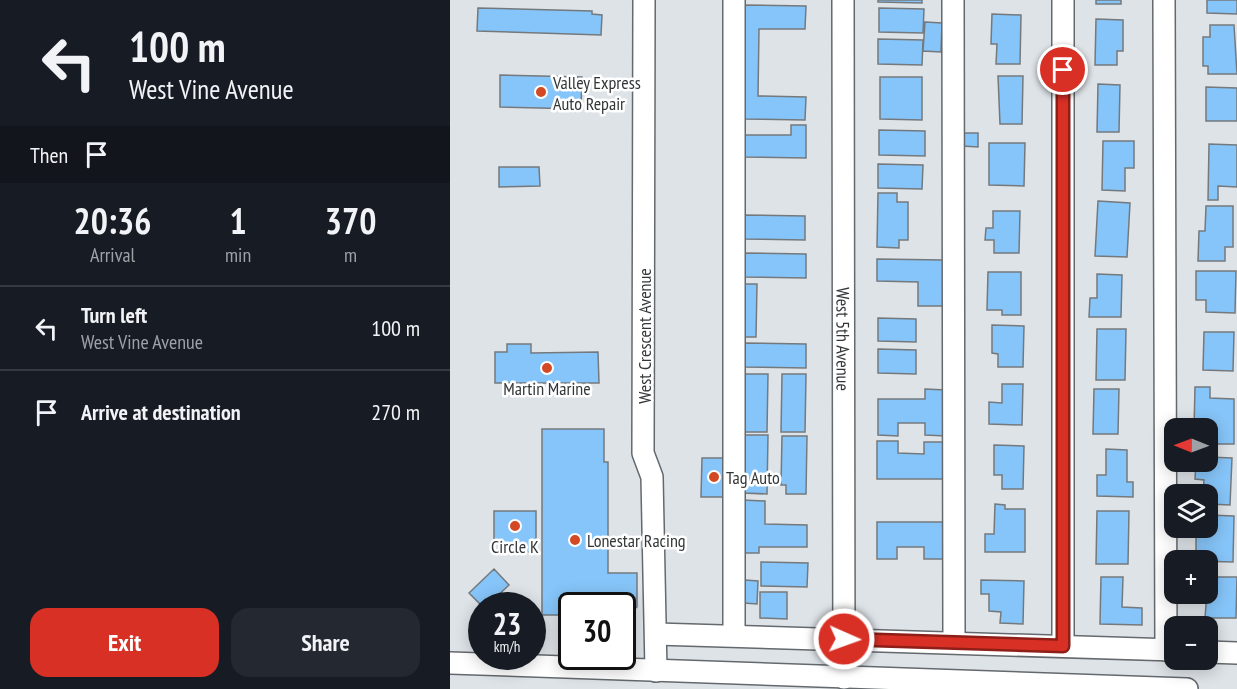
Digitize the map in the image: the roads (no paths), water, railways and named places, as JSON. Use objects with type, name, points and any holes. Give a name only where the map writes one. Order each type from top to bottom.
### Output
[{"type":"street","name":"West Crescent Avenue","points":[[644,0],[643,453],[652,477],[656,671]]},
{"type":"street","points":[[734,0],[734,635]]},
{"type":"street","name":"West 5th Avenue","points":[[843,0],[844,678]]},
{"type":"street","points":[[953,0],[954,642]]},
{"type":"street","points":[[1063,0],[1063,646]]},
{"type":"street","points":[[1164,0],[1170,616]]},
{"type":"street","points":[[656,633],[1164,650]]},
{"type":"street","points":[[1218,652],[1237,653]]},
{"type":"street","points":[[450,663],[1187,689]]},
{"type":"place","name":"Valley Express Auto Repair","points":[[541,92]]},
{"type":"place","name":"Martin Marine","points":[[547,368]]},
{"type":"place","name":"Tag Auto","points":[[714,477]]},
{"type":"place","name":"Circle K","points":[[515,526]]},
{"type":"place","name":"Lonestar Racing","points":[[575,540]]}]
